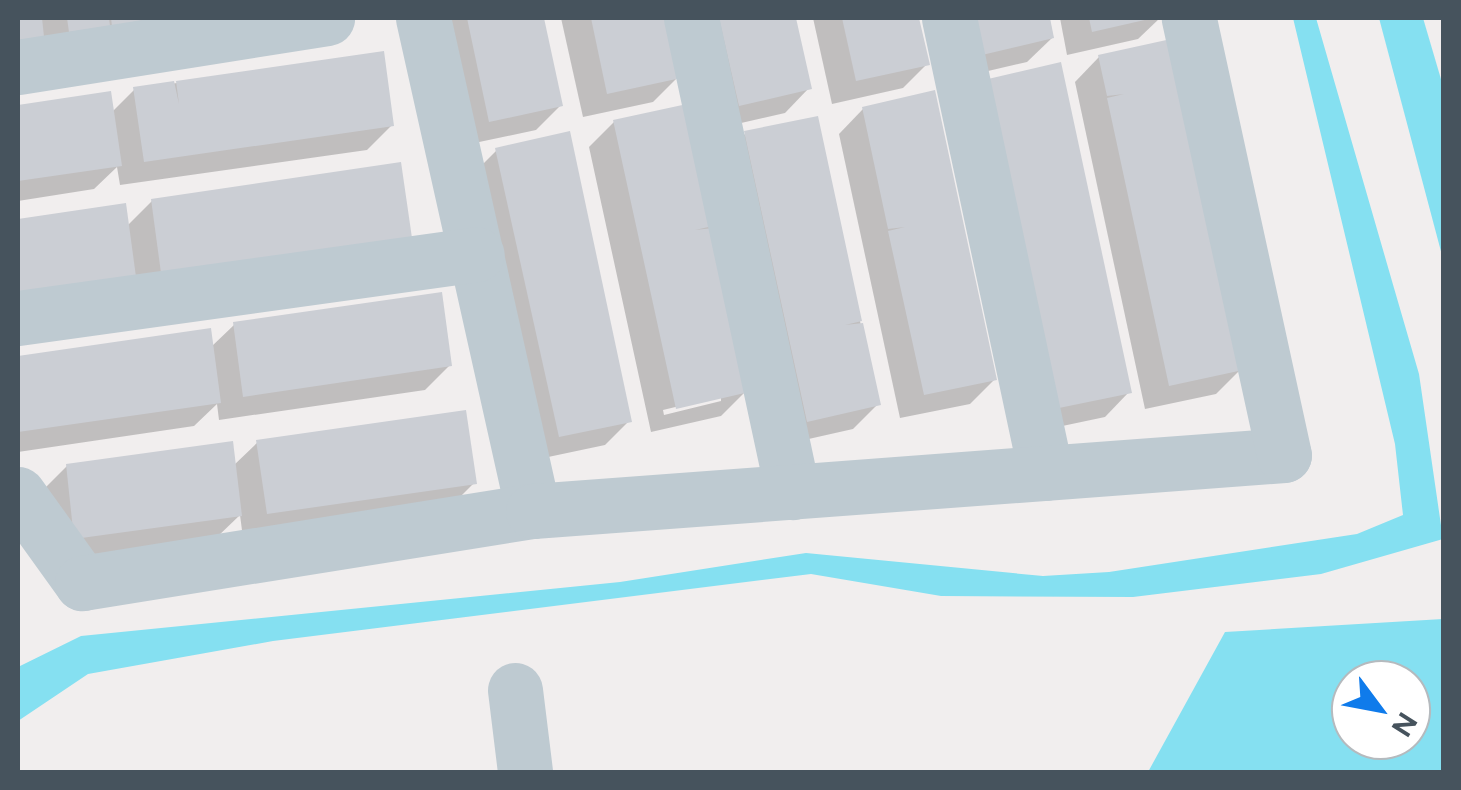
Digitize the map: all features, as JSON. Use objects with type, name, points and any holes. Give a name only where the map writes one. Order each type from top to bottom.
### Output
[{"type":"street","points":[[18,67],[327,18]]},
{"type":"street","points":[[424,18],[533,512]]},
{"type":"street","points":[[690,18],[793,492]]},
{"type":"street","points":[[948,18],[1046,473]]},
{"type":"street","points":[[18,494],[82,583],[533,512],[1284,455],[1190,18]]},
{"type":"street","points":[[18,318],[476,254]]},
{"type":"street","points":[[516,690],[525,772]]},
{"type":"water","points":[[1293,18],[1316,18],[1419,374],[1443,539],[1321,574],[1133,597],[941,596],[811,574],[273,641],[88,674],[18,721],[18,667],[81,636],[620,582],[806,553],[1043,576],[1109,572],[1357,534],[1403,515],[1395,444]]},
{"type":"water","points":[[1379,18],[1423,18],[1443,86],[1443,259]]},
{"type":"water","points":[[1443,619],[1443,772],[1148,772],[1225,632]]},
{"type":"building","points":[[18,18],[42,18],[44,37],[18,40]]},
{"type":"building","points":[[67,18],[109,18],[110,26],[69,32]]},
{"type":"building","points":[[111,18],[155,18],[112,26]]},
{"type":"building","points":[[467,18],[544,18],[563,106],[489,122]]},
{"type":"building","points":[[591,18],[667,18],[681,78],[607,94]]},
{"type":"building","points":[[719,18],[796,18],[812,89],[739,106]]},
{"type":"building","points":[[842,18],[919,18],[930,65],[856,81]]},
{"type":"building","points":[[974,18],[1050,18],[1054,38],[982,55]]},
{"type":"building","points":[[1089,18],[1149,18],[1149,19],[1092,32]]},
{"type":"building","points":[[1171,39],[1243,370],[1169,386],[1107,98],[1124,94],[1107,96],[1098,55]]},
{"type":"building","points":[[384,51],[394,126],[144,162],[133,87],[174,81],[179,104],[176,81]]},
{"type":"building","points":[[1061,62],[1132,393],[1059,408],[988,79]]},
{"type":"building","points":[[935,90],[997,380],[924,395],[888,231],[905,227],[888,229],[862,107]]},
{"type":"building","points":[[111,91],[122,166],[18,181],[18,105]]},
{"type":"building","points":[[687,104],[713,226],[695,230],[713,228],[749,392],[676,409],[613,120]]},
{"type":"building","points":[[818,116],[862,321],[845,325],[863,323],[881,405],[807,422],[744,131]]},
{"type":"building","points":[[570,131],[632,422],[559,437],[495,148]]},
{"type":"building","points":[[401,162],[412,238],[161,273],[151,199]]},
{"type":"building","points":[[126,203],[136,277],[18,295],[18,219]]},
{"type":"building","points":[[442,292],[452,366],[243,397],[233,322]]},
{"type":"building","points":[[211,328],[221,403],[18,432],[18,356]]},
{"type":"building","points":[[466,410],[477,484],[267,514],[256,440]]},
{"type":"building","points":[[233,441],[242,516],[74,539],[66,464]]}]
